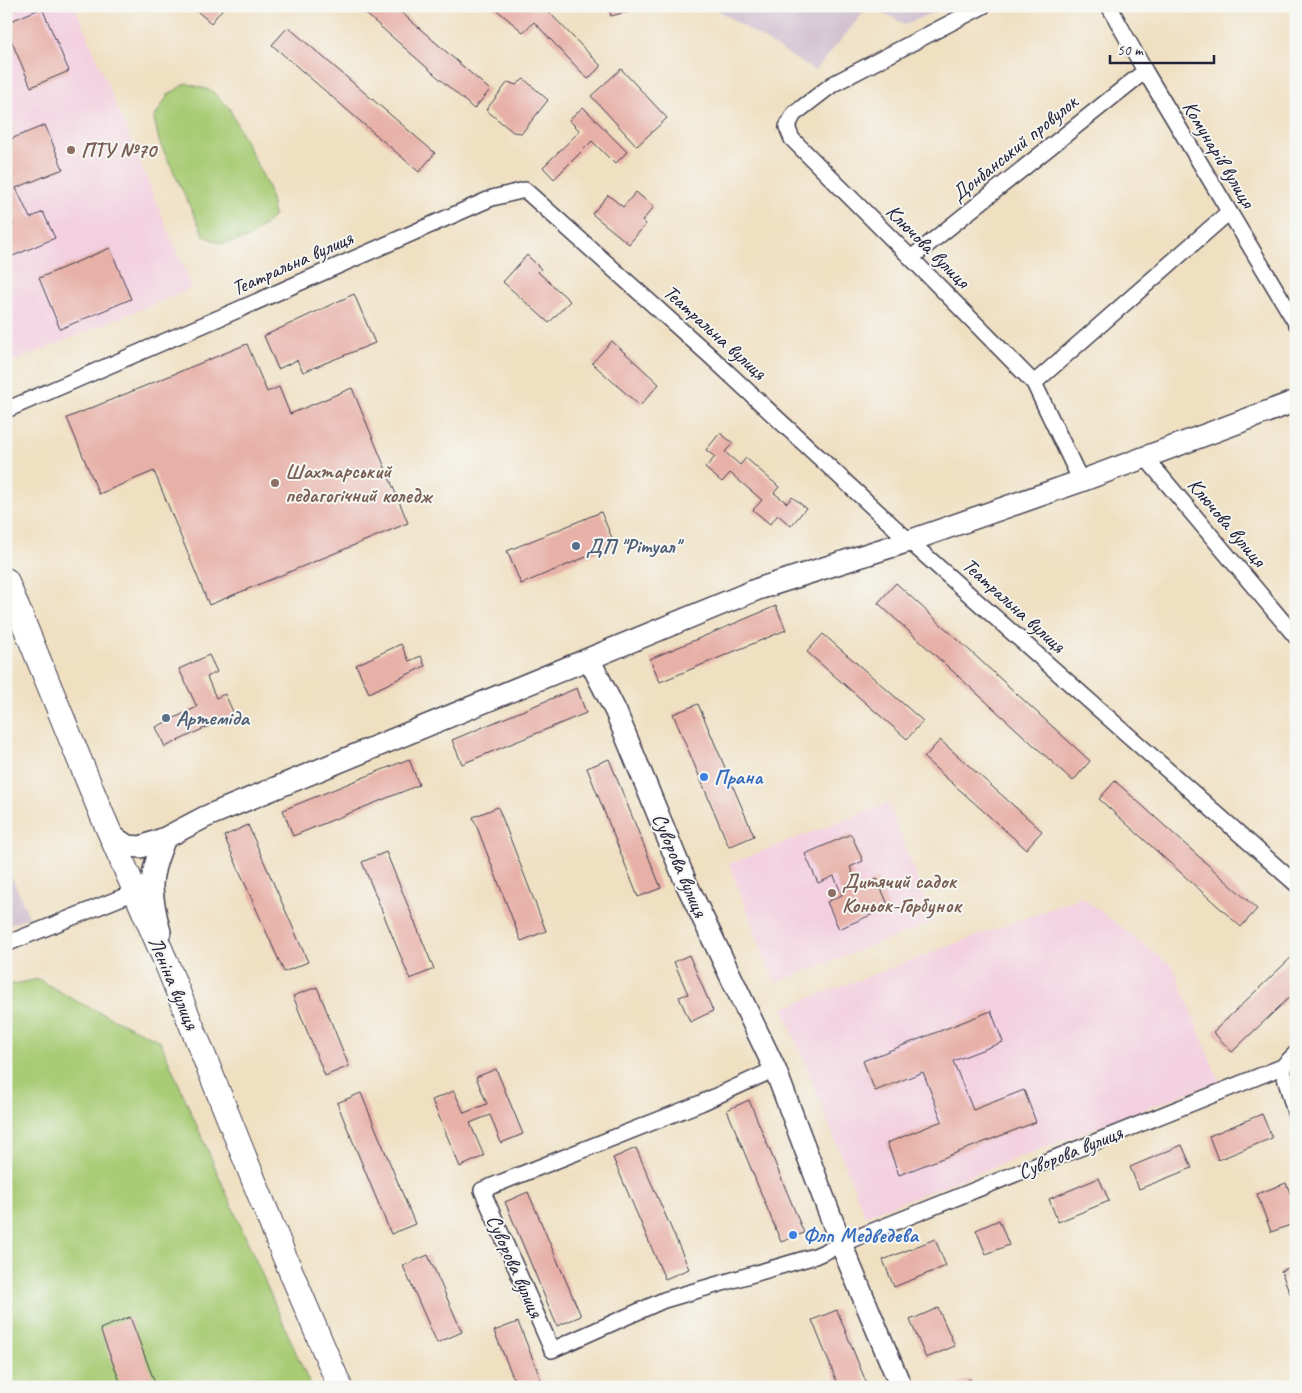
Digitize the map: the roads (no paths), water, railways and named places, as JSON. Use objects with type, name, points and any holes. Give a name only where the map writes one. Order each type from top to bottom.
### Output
[{"type":"main road","name":"Леніна вулиця","points":[[6,580],[111,835],[166,962],[279,1244],[340,1387]]},
{"type":"street","name":"Ключова вулиця","points":[[983,6],[833,84],[794,114],[788,127],[792,139],[1034,383],[1082,481]]},
{"type":"street","name":"Комунарів вулиця","points":[[1109,6],[1145,72],[1296,322]]},
{"type":"street","name":"Донбанський провулок","points":[[911,258],[1145,72]]},
{"type":"street","name":"Театральна вулиця","points":[[6,410],[492,198],[525,190],[708,354],[909,541],[1296,884]]},
{"type":"street","points":[[1034,383],[1229,212]]},
{"type":"street","points":[[111,835],[127,846],[141,847],[165,838],[205,817],[758,589],[909,541],[1082,481],[1296,400]]},
{"type":"street","name":"Ключова вулиця","points":[[1145,457],[1296,637]]},
{"type":"street","name":"Суворова вулиця","points":[[589,659],[616,712],[687,885],[775,1069],[841,1244],[901,1387]]},
{"type":"street","points":[[165,838],[156,863],[152,885],[154,907],[166,962]]},
{"type":"street","points":[[6,944],[135,892]]},
{"type":"street","name":"Суворова вулиця","points":[[775,1069],[701,1103],[482,1190],[552,1350],[664,1300],[815,1256],[1282,1067],[1296,1053]]},
{"type":"street","points":[[1282,1067],[1296,1116]]},
{"type":"place","name":"ПТУ №70","points":[[71,150]]},
{"type":"place","name":"Шахтарський педагогічний коледж","points":[[275,483]]},
{"type":"place","name":"ДП \"Рітуал\"","points":[[576,546]]},
{"type":"place","name":"Артеміда","points":[[166,718]]},
{"type":"place","name":"Прана","points":[[704,777]]},
{"type":"place","name":"Дитячий садок Коньок-Горбунок","points":[[832,893]]},
{"type":"place","name":"Флп Медведева","points":[[793,1235]]}]
